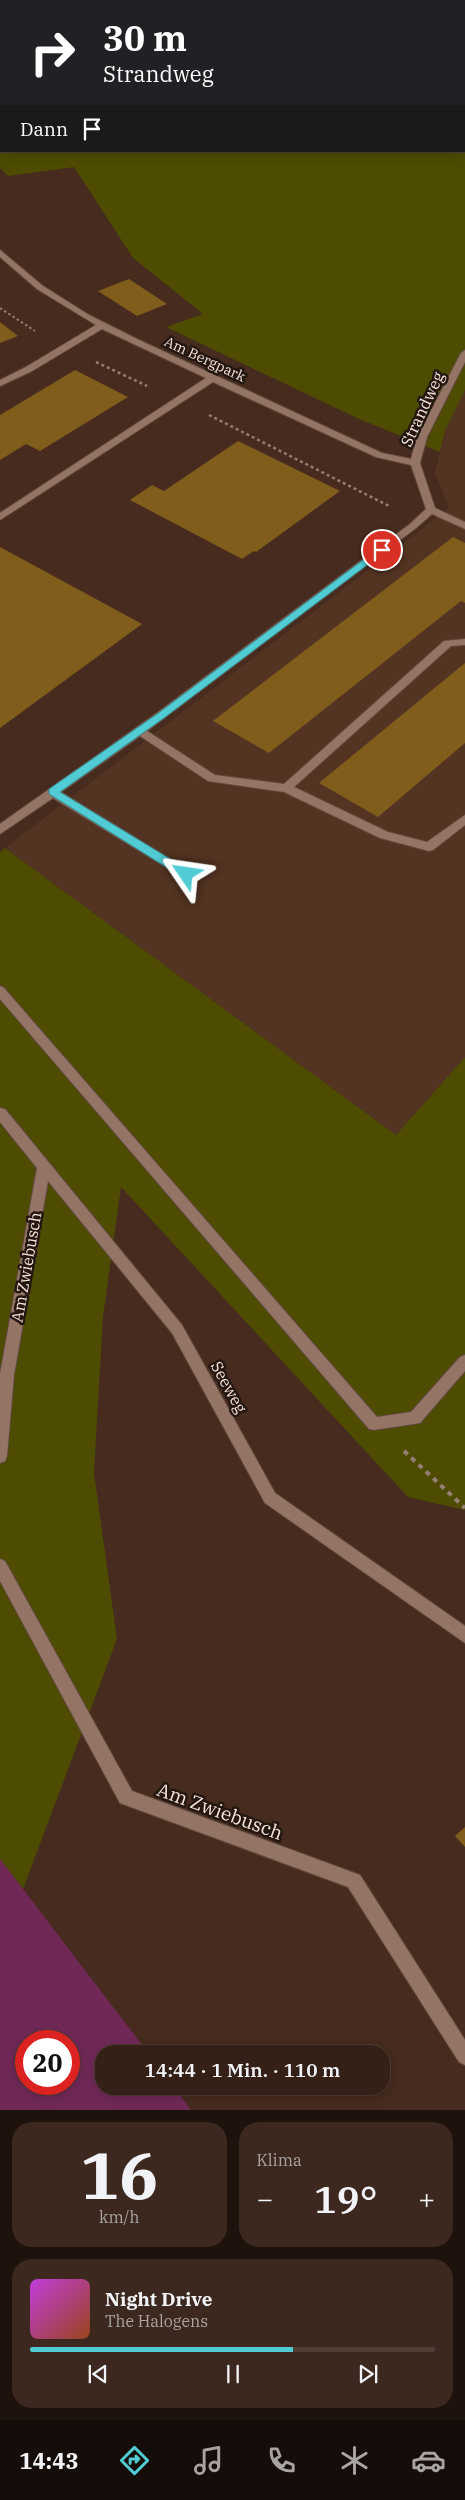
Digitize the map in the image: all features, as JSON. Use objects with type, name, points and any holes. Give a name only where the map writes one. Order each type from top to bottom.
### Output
[{"type":"street","name":"Am Bergpark","points":[[0,252],[26,278],[53,297],[102,325],[379,455],[415,462]]},
{"type":"street","points":[[0,383],[29,369],[102,325]]},
{"type":"street","name":"Strandweg","points":[[430,510],[415,462],[422,437],[465,353]]},
{"type":"street","points":[[0,517],[213,378]]},
{"type":"street","points":[[0,830],[139,731],[413,526],[430,510],[465,526]]},
{"type":"street","points":[[286,788],[448,643],[465,642]]},
{"type":"street","points":[[139,731],[212,778],[286,788],[384,835],[429,847],[465,819]]},
{"type":"street","points":[[52,792],[186,874]]},
{"type":"street","points":[[0,992],[374,1424],[415,1418],[465,1361]]},
{"type":"street","name":"Seeweg","points":[[0,1112],[177,1329],[270,1498],[465,1635]]},
{"type":"street","name":"Am Zwiebusch","points":[[0,1456],[7,1375],[44,1168]]},
{"type":"street","name":"Am Zwiebusch","points":[[0,1566],[126,1798],[354,1881],[465,2056]]},
{"type":"path","points":[[374,1424],[465,1508]]},
{"type":"shaded area","points":[[0,152],[465,152],[465,390],[445,431],[440,452],[357,418],[166,327],[203,314],[133,258],[74,167],[8,176],[0,168]]},
{"type":"shaded area","points":[[465,390],[465,1057],[396,1135],[5,848],[449,508],[435,473],[445,431]]},
{"type":"shaded area","points":[[5,848],[396,1135],[465,1057],[465,1510],[408,1497],[121,1187],[103,1317],[94,1473],[117,1639],[23,1889],[0,1859],[0,852]]},
{"type":"shaded area","points":[[0,1859],[142,2045],[95,2045],[95,2095],[180,2095],[191,2110],[0,2110]]},
{"type":"building","points":[[129,279],[167,304],[137,316],[98,291]]},
{"type":"building","points":[[0,322],[18,336],[0,343]]},
{"type":"building","points":[[75,370],[128,397],[40,451],[26,444],[0,460],[0,415]]},
{"type":"building","points":[[238,441],[340,491],[256,552],[254,551],[242,559],[130,500],[152,485],[164,491]]},
{"type":"building","points":[[453,537],[465,543],[465,603],[461,601],[269,753],[213,721]]},
{"type":"building","points":[[0,547],[142,624],[0,728]]},
{"type":"building","points":[[465,663],[465,743],[378,817],[319,783]]},
{"type":"building","points":[[465,1827],[465,1847],[455,1836]]},
{"type":"route","points":[[186,874],[52,792],[161,716],[382,550]]}]
